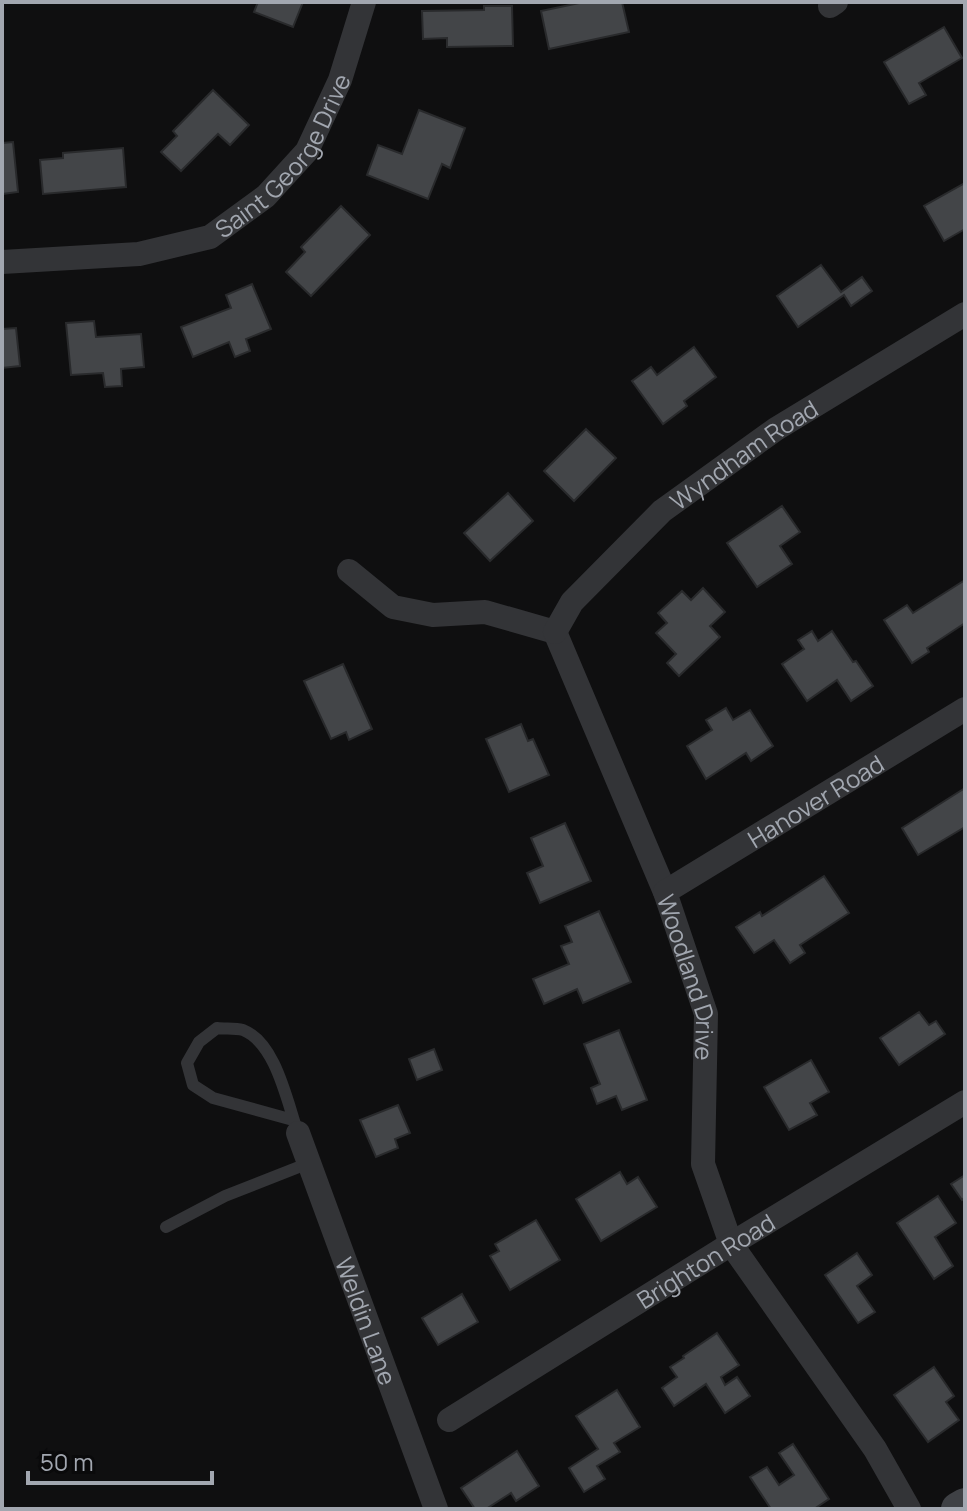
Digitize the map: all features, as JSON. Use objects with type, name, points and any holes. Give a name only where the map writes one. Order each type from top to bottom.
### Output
[{"type":"main road","points":[[958,1509],[965,1505]]},
{"type":"street","name":"Saint George Drive","points":[[2,262],[139,254],[210,237],[266,196],[307,151],[340,80],[364,2]]},
{"type":"street","name":"Wyndham Road","points":[[555,632],[572,602],[662,511],[776,429],[965,314]]},
{"type":"street","points":[[349,571],[393,607],[433,615],[485,612],[555,632]]},
{"type":"street","name":"Woodland Drive","points":[[555,632],[665,892],[706,1014],[703,1164],[731,1244],[875,1449],[909,1509]]},
{"type":"street","name":"Hanover Road","points":[[665,892],[965,709]]},
{"type":"street","name":"Brighton Road","points":[[449,1420],[965,1102]]},
{"type":"street","name":"Weldin Lane","points":[[295,1127],[436,1509]]},
{"type":"lane","points":[[217,1028],[242,1030],[262,1043],[273,1059],[295,1127],[213,1098],[193,1085],[187,1063],[199,1042],[217,1028]]},
{"type":"lane","points":[[166,1227],[225,1196],[309,1163]]},
{"type":"building","points":[[258,2],[303,2],[293,27],[254,12]]},
{"type":"building","points":[[584,2],[622,2],[629,32],[549,49],[541,11]]},
{"type":"building","points":[[484,6],[512,6],[513,46],[447,47],[447,38],[423,39],[422,11],[484,10]]},
{"type":"building","points":[[944,27],[962,58],[919,83],[926,95],[909,104],[884,62]]},
{"type":"building","points":[[213,90],[249,125],[230,145],[218,134],[181,171],[161,152],[177,136],[173,131]]},
{"type":"building","points":[[419,110],[465,128],[450,168],[442,164],[428,199],[367,175],[378,145],[402,154]]},
{"type":"building","points":[[13,142],[18,192],[2,194],[2,143]]},
{"type":"building","points":[[123,148],[126,187],[43,194],[40,160],[63,158],[63,153]]},
{"type":"building","points":[[965,183],[965,229],[944,241],[924,206]]},
{"type":"building","points":[[341,206],[370,235],[311,296],[286,272],[305,252],[301,247]]},
{"type":"building","points":[[821,265],[841,292],[862,277],[872,291],[851,306],[844,295],[798,327],[777,296]]},
{"type":"building","points":[[252,284],[271,329],[246,339],[250,351],[235,357],[229,342],[193,357],[181,327],[231,308],[226,295]]},
{"type":"building","points":[[94,321],[96,337],[141,334],[144,367],[121,369],[122,386],[105,387],[103,373],[71,375],[66,323]]},
{"type":"building","points":[[16,328],[20,366],[2,368],[2,329]]},
{"type":"building","points":[[694,347],[716,377],[684,401],[687,406],[663,424],[632,381],[651,367],[657,375]]},
{"type":"building","points":[[586,429],[616,458],[574,501],[544,471]]},
{"type":"building","points":[[508,493],[533,521],[490,561],[464,533]]},
{"type":"building","points":[[782,506],[800,532],[780,546],[792,564],[757,587],[727,543]]},
{"type":"building","points":[[965,580],[965,623],[927,648],[929,652],[912,663],[884,620],[907,605],[913,613]]},
{"type":"building","points":[[703,588],[725,612],[710,626],[720,637],[679,676],[667,663],[676,654],[656,633],[667,623],[658,613],[682,591],[691,600]]},
{"type":"building","points":[[812,631],[818,641],[832,631],[873,686],[851,701],[837,680],[807,701],[782,664],[804,649],[798,640]]},
{"type":"building","points":[[343,664],[372,729],[349,740],[346,732],[331,739],[304,681]]},
{"type":"building","points":[[726,708],[733,720],[750,710],[773,746],[751,761],[746,753],[706,779],[687,746],[712,730],[706,720]]},
{"type":"building","points":[[521,724],[528,741],[533,739],[549,775],[509,792],[486,739]]},
{"type":"building","points":[[965,788],[965,827],[918,855],[902,828]]},
{"type":"building","points":[[565,823],[591,881],[540,903],[527,873],[543,866],[531,838]]},
{"type":"building","points":[[824,876],[849,913],[800,945],[805,953],[790,963],[774,940],[754,953],[736,927],[760,912],[762,916]]},
{"type":"building","points":[[599,911],[631,982],[583,1003],[577,989],[544,1004],[533,979],[569,964],[561,946],[572,942],[565,926]]},
{"type":"building","points":[[919,1012],[929,1025],[936,1021],[945,1034],[899,1065],[880,1038]]},
{"type":"building","points":[[619,1030],[647,1100],[622,1110],[616,1096],[597,1104],[591,1088],[600,1084],[584,1044]]},
{"type":"building","points":[[434,1049],[442,1070],[417,1080],[409,1059]]},
{"type":"building","points":[[811,1060],[829,1092],[810,1103],[817,1115],[789,1130],[764,1087]]},
{"type":"building","points":[[398,1105],[410,1133],[395,1139],[398,1148],[376,1157],[360,1120]]},
{"type":"building","points":[[620,1172],[627,1184],[638,1177],[657,1207],[601,1241],[576,1199]]},
{"type":"building","points":[[965,1175],[965,1197],[962,1200],[951,1184]]},
{"type":"building","points":[[938,1196],[956,1223],[935,1237],[953,1266],[934,1279],[897,1223]]},
{"type":"building","points":[[536,1220],[560,1260],[510,1290],[490,1256],[499,1251],[495,1244]]},
{"type":"building","points":[[857,1253],[872,1275],[857,1286],[875,1312],[858,1323],[825,1275]]},
{"type":"building","points":[[462,1294],[478,1322],[438,1345],[422,1318]]},
{"type":"building","points":[[717,1333],[739,1365],[721,1377],[725,1385],[737,1377],[750,1396],[725,1413],[706,1384],[674,1406],[662,1388],[677,1377],[670,1367]]},
{"type":"building","points":[[934,1367],[954,1396],[946,1402],[959,1420],[928,1442],[894,1395]]},
{"type":"building","points":[[617,1390],[640,1427],[614,1443],[620,1452],[597,1466],[605,1479],[584,1492],[569,1468],[598,1449],[576,1416]]},
{"type":"building","points":[[793,1444],[829,1499],[814,1509],[771,1509],[750,1477],[767,1467],[779,1485],[794,1475],[779,1453]]},
{"type":"building","points":[[517,1451],[539,1486],[516,1501],[511,1493],[486,1509],[475,1509],[461,1488]]}]
